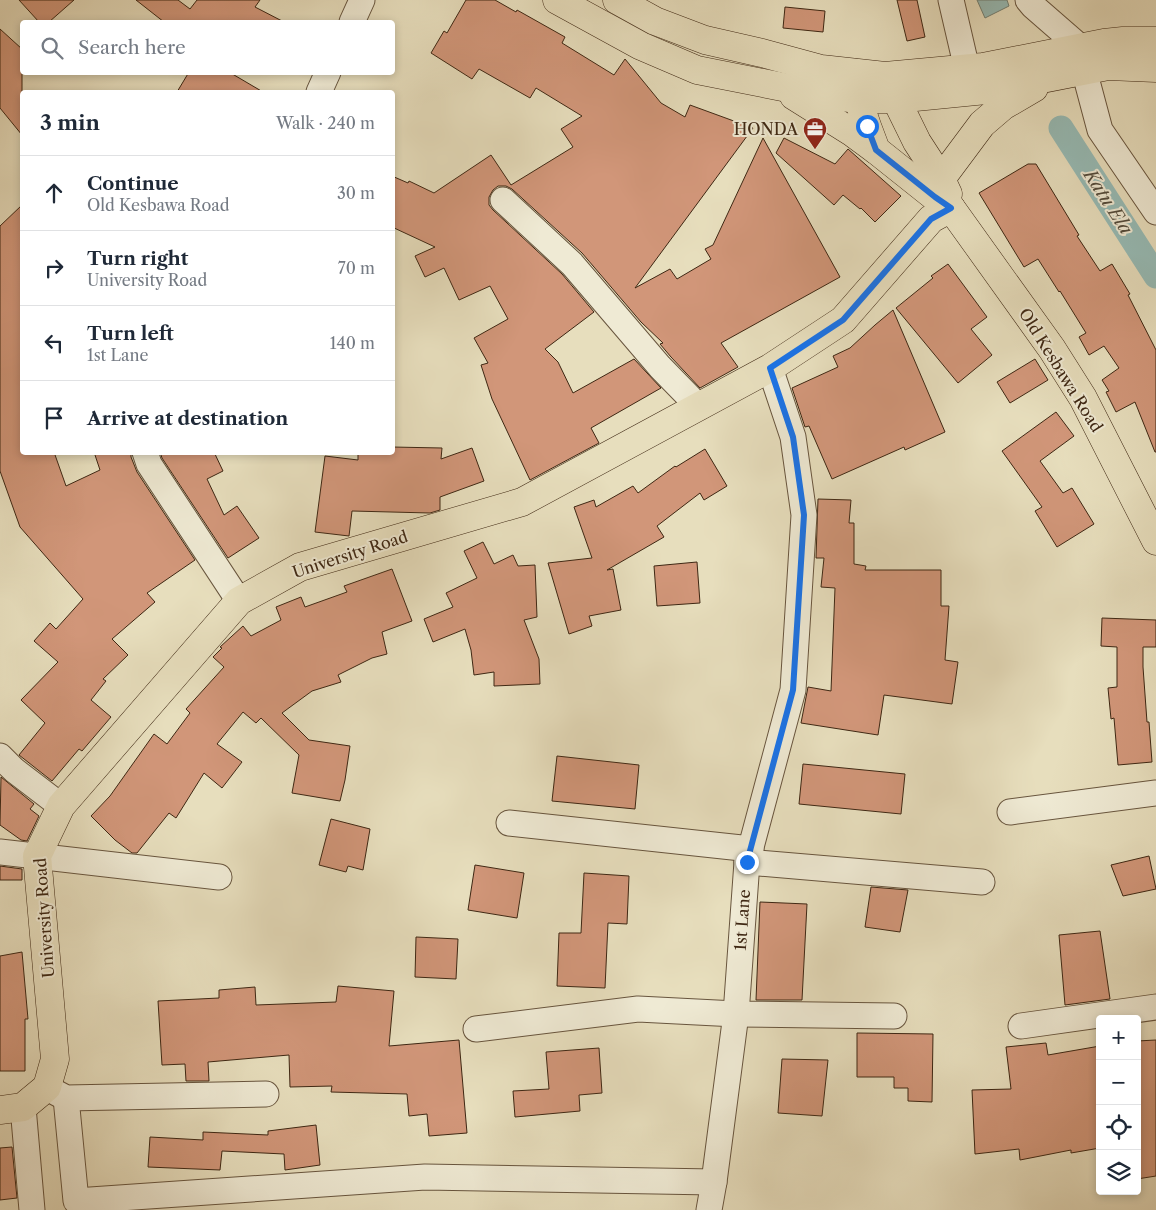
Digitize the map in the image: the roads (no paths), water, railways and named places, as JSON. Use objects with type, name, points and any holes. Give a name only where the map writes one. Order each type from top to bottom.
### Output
[{"type":"main road","points":[[557,0],[641,46],[697,70],[818,94],[858,99],[890,87],[967,69],[1002,64],[1082,59],[1108,66],[1156,68]]},
{"type":"main road","points":[[617,0],[655,21],[705,40],[821,69],[855,73],[890,87],[986,90],[1050,78]]},
{"type":"main road","points":[[941,180],[982,124],[1003,106],[1082,59],[1123,41],[1156,41]]},
{"type":"main road","points":[[855,73],[858,99],[876,150]]},
{"type":"main road","name":"Old Kesbawa Road","points":[[781,87],[854,133],[951,208],[1052,348],[1083,398],[1156,541]]},
{"type":"main road","name":"Old Kesbawa Road","points":[[890,87],[917,142],[941,180],[948,194],[951,208]]},
{"type":"main road","name":"University Road","points":[[56,1093],[55,1059],[37,856],[61,806],[239,601],[300,567],[522,502],[770,368],[843,320],[931,219],[951,208]]},
{"type":"main road","points":[[11,1108],[56,1093]]},
{"type":"street","points":[[353,20],[362,0]]},
{"type":"street","points":[[951,0],[967,69]]},
{"type":"street","points":[[1028,0],[1082,59],[1100,130],[1156,212]]},
{"type":"street","points":[[320,90],[327,75]]},
{"type":"street","points":[[503,200],[572,264],[660,367],[699,407]]},
{"type":"street","name":"1st Lane","points":[[709,1210],[736,1014],[749,856],[793,690],[804,515],[793,437],[770,368]]},
{"type":"street","points":[[146,455],[149,464],[239,601]]},
{"type":"street","points":[[0,756],[14,770],[61,806]]},
{"type":"street","points":[[1010,812],[1156,793]]},
{"type":"street","points":[[509,824],[749,856],[982,882]]},
{"type":"street","points":[[0,852],[219,877]]},
{"type":"street","points":[[1021,1026],[1156,1007]]},
{"type":"street","points":[[476,1029],[638,1008],[736,1014],[894,1016]]},
{"type":"street","points":[[266,1094],[56,1093],[76,1201],[425,1177],[714,1182]]},
{"type":"street","points":[[11,1108],[32,1210]]},
{"type":"water","points":[[977,0],[1007,0],[1009,6],[985,18]]},
{"type":"waterway","name":"Katu Ela","points":[[1061,128],[1156,276]]},
{"type":"place","name":"HONDA","points":[[815,150]]}]
